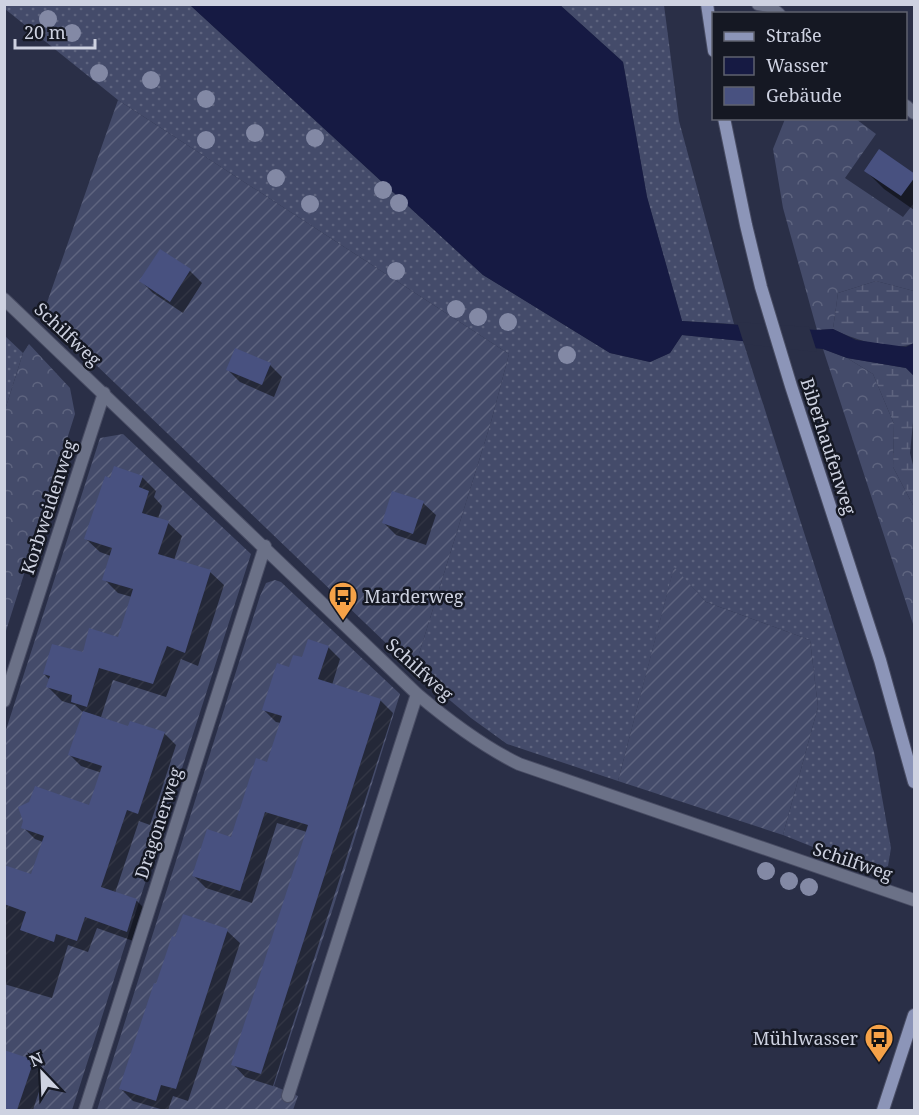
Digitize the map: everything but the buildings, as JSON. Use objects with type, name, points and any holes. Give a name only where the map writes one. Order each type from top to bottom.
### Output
[{"type":"main road","points":[[710,5],[712,28]]},
{"type":"main road","name":"Biberhaufenweg","points":[[724,120],[761,287],[879,660],[915,782]]},
{"type":"main road","points":[[883,1110],[915,1015]]},
{"type":"street","points":[[758,4],[769,6],[776,12]]},
{"type":"street","name":"Schilfweg","points":[[4,299],[417,693],[463,730],[498,754],[519,764],[915,900]]},
{"type":"street","name":"Korbweidenweg","points":[[4,701],[104,393]]},
{"type":"street","name":"Dragonerweg","points":[[86,1110],[265,546]]},
{"type":"street","points":[[288,1096],[417,693]]},
{"type":"green space","points":[[4,5],[190,5],[483,275],[610,353],[650,362],[670,353],[682,335],[743,341],[874,752],[891,848],[888,866],[873,871],[783,835],[818,707],[810,640],[706,602],[674,568],[618,781],[507,744],[471,718],[414,670],[491,422],[509,354],[118,100],[5,9]]},
{"type":"green space","points":[[560,5],[664,5],[679,121],[734,324],[682,321],[647,197],[623,62]]},
{"type":"green space","points":[[118,100],[509,354],[491,422],[414,670],[43,314]]},
{"type":"green space","points":[[785,120],[857,120],[876,134],[845,178],[903,217],[914,203],[914,291],[876,281],[838,293],[833,329],[817,330],[783,208],[773,149]]},
{"type":"green space","points":[[876,281],[914,291],[914,343],[905,346],[884,346],[851,337],[833,329],[838,293]]},
{"type":"green space","points":[[5,336],[23,353],[5,410]]},
{"type":"green space","points":[[29,344],[70,388],[75,414],[5,634],[5,410],[23,353]]},
{"type":"green space","points":[[823,349],[847,358],[873,374],[894,424],[893,467],[914,507],[914,627]]},
{"type":"green space","points":[[847,358],[906,368],[914,376],[914,412],[910,453],[914,469],[914,507],[893,467],[894,424],[873,374]]},
{"type":"green space","points":[[123,434],[251,554],[72,1110],[5,1110],[5,733],[100,438]]},
{"type":"green space","points":[[674,567],[706,602],[810,640],[818,707],[783,835],[618,781]]},
{"type":"green space","points":[[275,580],[281,582],[400,694],[274,1086],[298,1096],[293,1110],[97,1110],[260,596],[266,583]]},
{"type":"water","points":[[190,5],[560,5],[623,62],[647,197],[682,321],[817,330],[833,329],[856,340],[906,347],[914,343],[914,376],[906,368],[847,358],[823,349],[682,335],[670,353],[650,362],[610,353],[483,275]]},
{"type":"pier","points":[[737,322],[809,327],[817,352],[744,344]]},
{"type":"place","name":"Marderweg","points":[[343,622]]},
{"type":"place","name":"Mühlwasser","points":[[879,1064]]}]
